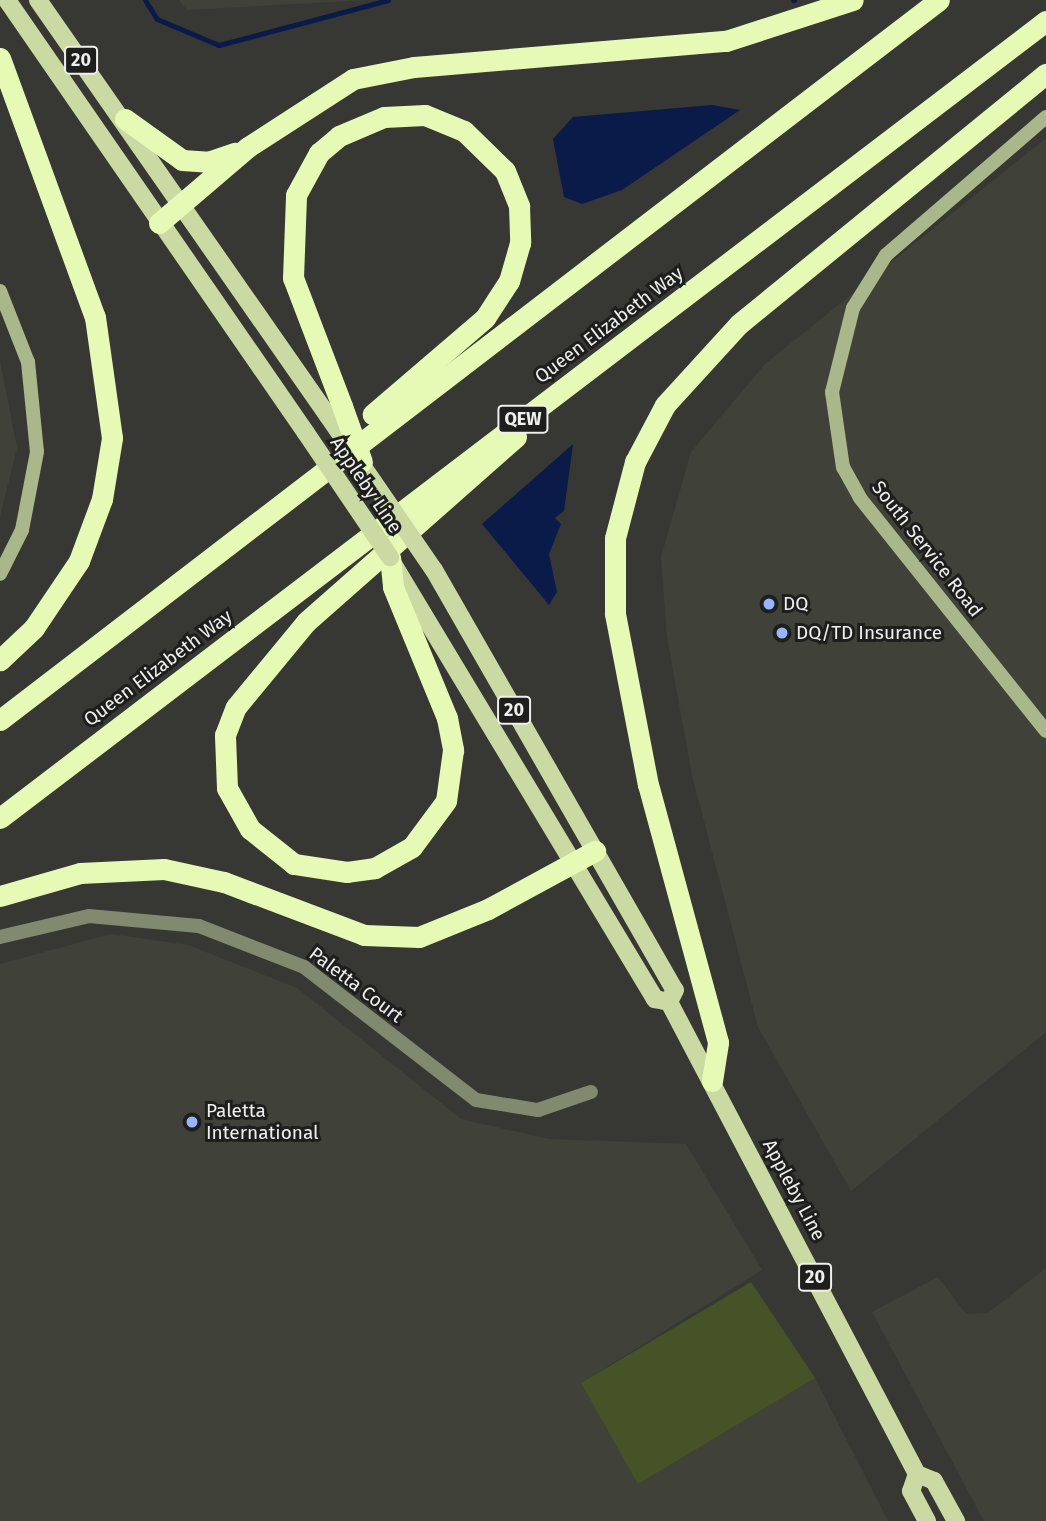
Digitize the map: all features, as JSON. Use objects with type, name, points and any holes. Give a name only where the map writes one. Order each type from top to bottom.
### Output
[{"type":"highway","points":[[159,223],[248,147],[325,92],[382,71],[680,48],[789,25],[853,0]]},
{"type":"highway","points":[[0,720],[203,560],[939,0]]},
{"type":"highway","name":"Queen Elizabeth Way","points":[[0,818],[1046,21]]},
{"type":"highway","points":[[0,58],[95,317],[111,438],[102,499],[79,561],[34,628],[0,660]]},
{"type":"highway","points":[[712,1081],[718,1042],[648,785],[615,613],[615,538],[635,462],[665,405],[739,324],[1046,74]]},
{"type":"highway","points":[[203,560],[485,318],[504,291],[520,243],[513,188],[479,142],[445,121],[404,114],[362,124],[319,153],[299,186],[290,239],[293,278],[335,411],[362,462]]},
{"type":"highway","points":[[124,120],[182,160],[220,160],[248,147]]},
{"type":"highway","points":[[390,557],[447,718],[453,750],[446,801],[412,847],[375,868],[347,872],[294,864],[250,829],[227,788],[225,735],[236,707],[306,622],[500,455],[550,399]]},
{"type":"highway","points":[[0,896],[80,873],[164,869],[224,882],[364,935],[419,937],[595,850]]},
{"type":"main road","name":"Appleby Line","points":[[6,0],[390,557]]},
{"type":"main road","name":"Appleby Line","points":[[38,0],[335,411]]},
{"type":"main road","name":"Appleby Line","points":[[362,462],[434,570],[675,990],[669,1002]]},
{"type":"main road","name":"Appleby Line","points":[[405,594],[575,861],[655,999],[669,1002],[917,1474],[934,1481],[956,1521]]},
{"type":"main road","name":"Appleby Line","points":[[917,1474],[911,1490],[927,1521]]},
{"type":"street","name":"South Service Road","points":[[1046,117],[886,255],[853,309],[832,392],[843,467],[860,498],[1046,731]]},
{"type":"street","points":[[0,290],[28,362],[37,452],[22,530],[0,574]]},
{"type":"street","name":"Paletta Court","points":[[0,937],[89,916],[199,926],[253,942],[304,967],[476,1100],[538,1110],[591,1092]]},
{"type":"shaded area","points":[[179,0],[368,0],[187,10]]},
{"type":"shaded area","points":[[1046,138],[1046,1032],[851,1191],[758,1027],[692,775],[667,637],[661,557],[691,452],[765,364]]},
{"type":"shaded area","points":[[0,360],[17,448],[0,516]]},
{"type":"shaded area","points":[[111,934],[188,945],[297,988],[461,1119],[549,1139],[686,1144],[762,1270],[581,1383],[639,1483],[815,1378],[888,1521],[0,1521],[0,964]]},
{"type":"shaded area","points":[[1046,1268],[1046,1521],[984,1521],[872,1312],[938,1277],[966,1314],[988,1313]]},
{"type":"green space","points":[[751,1282],[815,1378],[638,1484],[581,1383]]},
{"type":"water","points":[[712,105],[740,110],[622,190],[582,204],[564,197],[553,139],[573,117]]},
{"type":"water","points":[[573,444],[564,511],[555,518],[561,524],[549,554],[557,592],[549,605],[482,524]]},
{"type":"waterway","points":[[145,0],[157,19],[219,45],[388,0]]},
{"type":"place","name":"DQ","points":[[769,604]]},
{"type":"place","name":"DQ/TD Insurance","points":[[782,633]]},
{"type":"place","name":"Paletta International","points":[[192,1122]]}]
